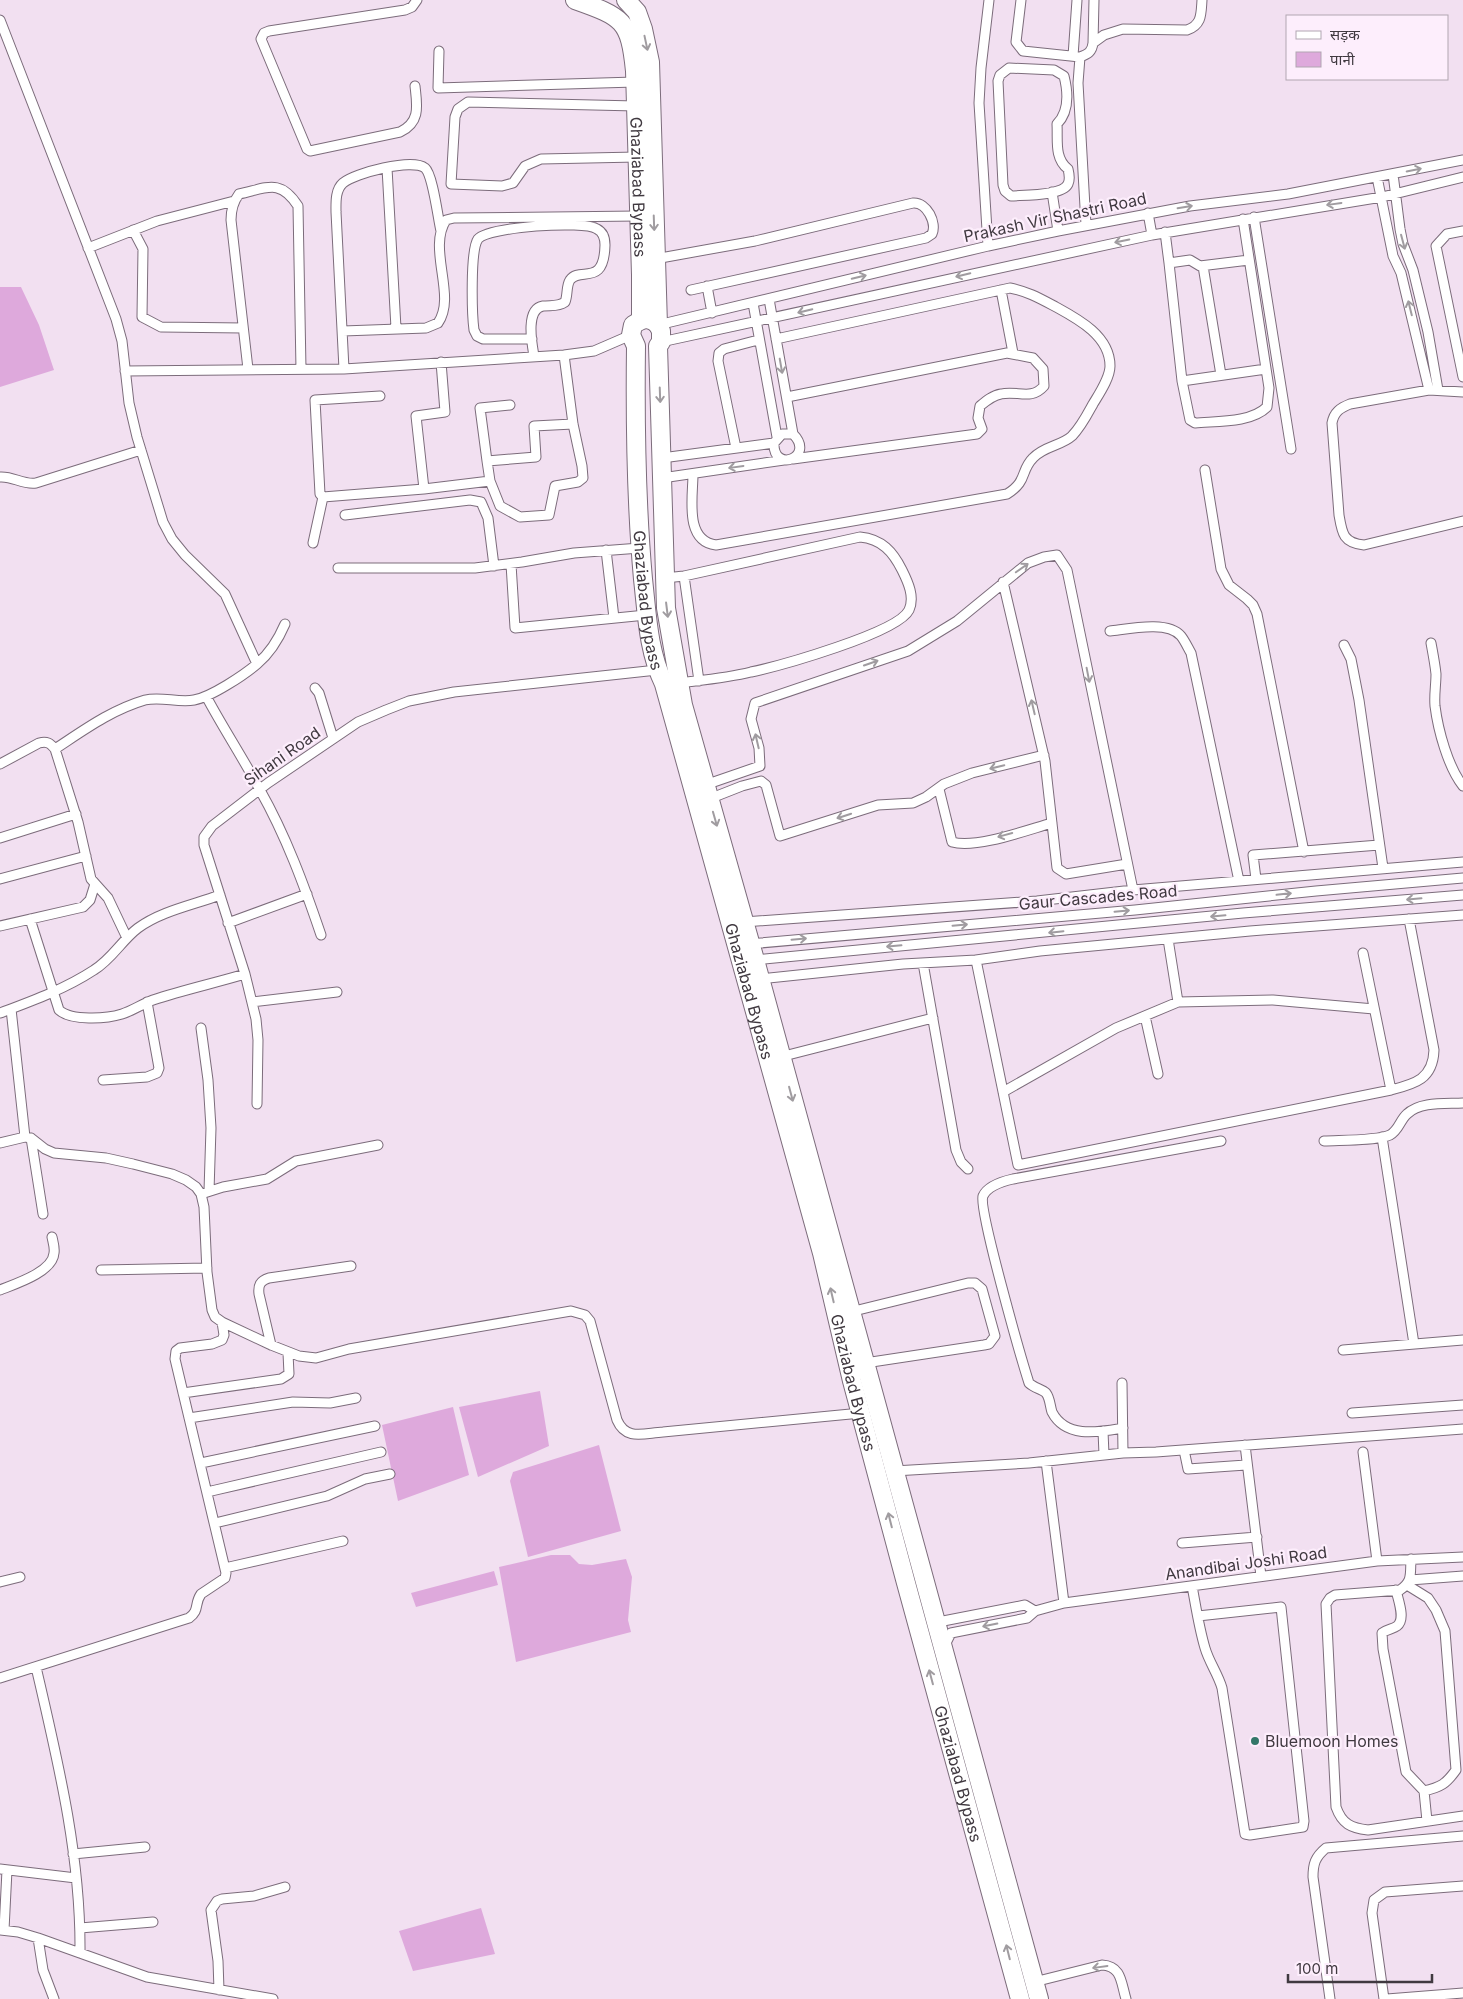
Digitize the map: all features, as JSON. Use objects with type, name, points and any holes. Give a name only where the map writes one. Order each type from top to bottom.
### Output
[{"type":"highway","name":"Ghaziabad Bypass","points":[[575,0],[593,6],[624,24],[632,42],[636,106],[641,320]]},
{"type":"highway","name":"Ghaziabad Bypass","points":[[634,4],[643,29],[650,62],[666,608],[683,705],[744,922],[746,953],[760,979],[894,1471],[963,1794],[1020,1999]]},
{"type":"highway","points":[[641,320],[654,321],[659,338],[652,350],[643,350],[633,341],[633,326],[641,320]]},
{"type":"highway","name":"Ghaziabad Bypass","points":[[633,341],[640,548],[646,615],[657,670],[664,684],[746,953],[861,1413],[906,1582],[927,1624],[943,1650],[1039,1999]]},
{"type":"highway","points":[[963,1794],[982,1790]]},
{"type":"street","points":[[415,86],[417,108],[413,123],[408,128],[400,132],[310,151],[307,149],[261,39],[264,33],[270,31],[404,10],[412,7],[417,0]]},
{"type":"street","points":[[988,246],[979,104],[980,68],[989,0]]},
{"type":"street","points":[[1021,0],[1016,42],[1018,47],[1023,51],[1076,56],[1088,54],[1092,49],[1094,0]]},
{"type":"street","points":[[1077,0],[1076,56],[1086,226]]},
{"type":"street","points":[[1093,44],[1104,35],[1123,29],[1187,30],[1193,28],[1200,19],[1202,0]]},
{"type":"street","points":[[0,20],[116,319],[122,340],[129,402],[141,450],[163,522],[172,539],[225,594],[257,664]]},
{"type":"street","points":[[439,51],[438,88],[635,82]]},
{"type":"street","points":[[1009,68],[1054,70],[1064,76],[1066,106],[1062,118],[1057,124],[1058,157],[1068,169],[1069,176],[1068,184],[1064,189],[1052,192],[1012,196],[1005,191],[1003,186],[998,81],[1000,75],[1009,68]]},
{"type":"street","points":[[636,106],[468,102],[458,109],[455,117],[451,184],[502,186],[513,183],[525,166],[542,159],[637,157]]},
{"type":"street","name":"Prakash Vir Shastri Road","points":[[659,338],[712,313],[988,246],[1148,213],[1288,194],[1463,160]]},
{"type":"street","points":[[343,331],[432,326],[442,317],[444,309],[440,253],[441,231],[427,170],[415,164],[388,168],[348,180],[342,184],[336,198],[344,369]]},
{"type":"street","points":[[388,168],[396,328]]},
{"type":"street","points":[[1393,174],[1402,236],[1428,332],[1433,390]]},
{"type":"street","points":[[1377,177],[1394,256],[1401,273],[1433,390]]},
{"type":"street","points":[[659,338],[773,318],[1152,234],[1382,197],[1463,177]]},
{"type":"street","points":[[248,369],[230,220],[234,201],[239,194],[276,186],[284,189],[298,206],[301,369]]},
{"type":"street","points":[[1052,192],[1058,231]]},
{"type":"street","points":[[88,248],[133,230],[187,212],[234,201]]},
{"type":"street","points":[[655,259],[755,241],[913,203],[923,205],[928,212],[934,231],[926,238],[691,290]]},
{"type":"street","points":[[1148,213],[1152,234]]},
{"type":"street","points":[[441,231],[446,220],[454,218],[638,216]]},
{"type":"street","points":[[1254,218],[1291,449]]},
{"type":"street","points":[[1165,232],[1182,381],[1188,417],[1192,422],[1246,418],[1262,412],[1267,407],[1269,388],[1243,220]]},
{"type":"street","points":[[532,339],[483,339],[477,336],[474,330],[474,252],[478,238],[485,233],[496,230],[558,225],[584,225],[597,228],[603,234],[606,243],[604,260],[596,272],[572,278],[568,282],[565,302],[561,305],[541,306],[536,309],[531,322],[534,356]]},
{"type":"street","points":[[133,230],[143,249],[142,317],[161,327],[243,328]]},
{"type":"street","points":[[1463,231],[1447,234],[1436,246],[1463,377]]},
{"type":"street","points":[[1169,263],[1190,260],[1200,266],[1204,266],[1249,260]]},
{"type":"street","points":[[1204,266],[1222,376]]},
{"type":"street","points":[[1405,287],[1416,285]]},
{"type":"street","points":[[706,286],[712,313]]},
{"type":"street","points":[[693,474],[693,526],[698,536],[707,544],[716,545],[1007,494],[1016,489],[1023,479],[1032,458],[1048,447],[1072,436],[1077,430],[1098,396],[1110,366],[1107,354],[1100,340],[1080,320],[1024,291],[1010,288],[776,339]]},
{"type":"street","points":[[1001,290],[1013,353]]},
{"type":"street","points":[[769,299],[793,434],[799,440],[801,447],[799,454],[789,460]]},
{"type":"street","points":[[753,303],[776,440],[774,450],[778,456],[789,460]]},
{"type":"street","points":[[1417,334],[1428,332]]},
{"type":"street","points":[[736,448],[718,361],[719,354],[724,349],[758,340]]},
{"type":"street","points":[[125,371],[344,369],[564,355],[594,351],[633,341]]},
{"type":"street","points":[[662,478],[977,434],[982,429],[978,418],[980,406],[984,402],[1000,394],[1032,394],[1039,392],[1044,386],[1043,369],[1033,358],[1008,353],[787,397]]},
{"type":"street","points":[[510,405],[480,408],[490,481],[500,506],[519,517],[549,515],[555,486],[578,482],[583,479],[573,424],[564,355]]},
{"type":"street","points":[[424,489],[416,416],[445,412],[441,362]]},
{"type":"street","points":[[1182,381],[1266,369]]},
{"type":"street","points":[[1463,392],[1433,390],[1350,404],[1340,408],[1334,415],[1332,423],[1340,525],[1346,540],[1354,544],[1364,545],[1463,521]]},
{"type":"street","points":[[313,543],[323,497],[320,494],[315,400],[380,396]]},
{"type":"street","points":[[486,461],[536,457],[534,426],[573,424]]},
{"type":"street","points":[[662,458],[736,448],[776,440],[782,434],[793,434]]},
{"type":"street","points":[[0,477],[7,476],[24,484],[36,483],[141,450]]},
{"type":"street","points":[[1205,470],[1221,569],[1229,585],[1253,605],[1257,614],[1304,852]]},
{"type":"street","points":[[323,497],[424,489],[490,481]]},
{"type":"street","points":[[345,515],[470,500],[481,502],[488,518],[494,566]]},
{"type":"street","points":[[665,578],[684,576],[860,537],[869,537],[887,547],[895,557],[911,592],[908,611],[901,619],[887,628],[779,665],[728,677],[679,683]]},
{"type":"street","points":[[338,568],[475,568],[574,553],[640,548]]},
{"type":"street","points":[[606,550],[614,618]]},
{"type":"street","points":[[1044,755],[972,772],[938,788],[926,797],[913,803],[878,805],[780,836],[770,797],[764,784],[759,748],[752,719],[755,702],[908,651],[957,620],[1028,563],[1044,557],[1057,556],[1067,570],[1133,890]]},
{"type":"street","points":[[511,564],[515,628],[646,615]]},
{"type":"street","points":[[684,576],[700,681]]},
{"type":"street","points":[[1003,582],[1044,755],[1057,868],[1066,874],[1127,864]]},
{"type":"street","points":[[55,749],[105,716],[130,706],[156,698],[192,701],[206,696],[257,664],[280,636],[286,624]]},
{"type":"street","points":[[1110,631],[1154,626],[1170,630],[1181,635],[1191,653],[1239,881]]},
{"type":"street","points":[[1431,643],[1436,676],[1434,690],[1435,707],[1453,772],[1463,786]]},
{"type":"street","points":[[1344,645],[1351,659],[1360,700],[1383,868]]},
{"type":"street","name":"Sihani Road","points":[[257,1104],[258,1040],[252,1002],[204,845],[204,837],[212,826],[260,789],[358,722],[409,701],[454,692],[657,670]]},
{"type":"street","points":[[315,688],[319,693],[333,738]]},
{"type":"street","points":[[206,696],[260,789],[298,869],[321,935]]},
{"type":"street","points":[[0,764],[39,743],[45,742],[55,749],[76,814],[92,879],[108,898],[127,938]]},
{"type":"street","points":[[707,792],[760,766]]},
{"type":"street","points":[[707,792],[761,781],[764,784]]},
{"type":"street","points":[[938,788],[952,842],[960,844],[982,841],[1052,823]]},
{"type":"street","points":[[0,838],[76,814]]},
{"type":"street","points":[[1256,879],[1253,855],[1380,845]]},
{"type":"street","points":[[0,879],[86,856]]},
{"type":"street","points":[[744,922],[1036,901],[1133,890],[1463,862]]},
{"type":"street","points":[[1314,874],[1316,891]]},
{"type":"street","name":"Gaur Cascades Road","points":[[746,953],[1039,918],[1463,878]]},
{"type":"street","points":[[0,926],[83,907],[90,900],[95,884]]},
{"type":"street","points":[[228,923],[307,894]]},
{"type":"street","points":[[0,1013],[52,992],[94,970],[106,962],[139,927],[162,916],[220,895]]},
{"type":"street","name":"Gaur Cascades Road","points":[[746,953],[1039,934],[1463,895]]},
{"type":"street","points":[[1036,901],[1039,918]]},
{"type":"street","points":[[1334,906],[1335,923]]},
{"type":"street","points":[[760,979],[923,963],[976,960],[1040,951],[1335,923],[1463,915]]},
{"type":"street","points":[[30,919],[59,1010],[70,1017],[108,1017],[123,1014],[147,1002],[245,974]]},
{"type":"street","points":[[976,960],[1018,1165],[1411,1085],[1429,1071],[1434,1062],[1434,1050],[1409,919]]},
{"type":"street","points":[[1039,934],[1040,951]]},
{"type":"street","points":[[1168,939],[1178,1002]]},
{"type":"street","points":[[1363,953],[1391,1090]]},
{"type":"street","points":[[923,963],[956,1150],[968,1169]]},
{"type":"street","points":[[252,1002],[337,992]]},
{"type":"street","points":[[1003,1092],[1116,1028],[1178,1002],[1273,1000],[1374,1009]]},
{"type":"street","points":[[103,1080],[148,1077],[157,1073],[159,1068],[147,1002]]},
{"type":"street","points":[[11,1009],[28,1138],[43,1214]]},
{"type":"street","points":[[1146,1016],[1158,1074]]},
{"type":"street","points":[[780,1057],[933,1018]]},
{"type":"street","points":[[201,1028],[211,1120],[204,1207],[207,1268],[212,1310],[215,1317],[222,1322],[288,1353],[316,1358],[349,1349],[571,1311],[585,1315],[590,1321],[617,1420],[621,1429],[625,1432],[631,1434],[656,1432],[861,1413]]},
{"type":"street","points":[[1324,1141],[1382,1137],[1396,1130],[1406,1115],[1412,1110],[1427,1106],[1463,1103]]},
{"type":"street","points":[[1382,1137],[1414,1344]]},
{"type":"street","points":[[0,1144],[28,1138],[54,1153],[106,1158],[172,1174],[186,1180],[205,1193],[267,1179],[296,1161],[378,1145]]},
{"type":"street","points":[[1123,1428],[1089,1433],[1068,1428],[1052,1412],[1046,1394],[1029,1383],[1002,1285],[985,1217],[982,1197],[999,1182],[1221,1141]]},
{"type":"street","points":[[0,1290],[44,1270],[53,1260],[52,1237]]},
{"type":"street","points":[[270,1345],[259,1294],[258,1286],[260,1283],[269,1278],[351,1266]]},
{"type":"street","points":[[101,1270],[207,1268]]},
{"type":"street","points":[[850,1312],[974,1283],[982,1289],[995,1336],[989,1344],[864,1363]]},
{"type":"street","points":[[0,1678],[189,1618],[196,1611],[201,1594],[218,1585],[225,1578],[225,1568],[215,1523],[175,1359],[176,1351],[187,1346],[219,1342],[224,1335],[222,1322]]},
{"type":"street","points":[[1343,1350],[1463,1340]]},
{"type":"street","points":[[183,1393],[281,1379],[289,1374],[288,1353]]},
{"type":"street","points":[[1122,1383],[1123,1453]]},
{"type":"street","points":[[189,1418],[293,1402],[330,1403],[356,1398]]},
{"type":"street","points":[[1352,1413],[1463,1405]]},
{"type":"street","points":[[201,1463],[375,1426]]},
{"type":"street","points":[[894,1471],[1463,1428]]},
{"type":"street","points":[[1103,1431],[1104,1455]]},
{"type":"street","points":[[1245,1445],[1261,1576]]},
{"type":"street","points":[[1184,1450],[1188,1469],[1246,1465]]},
{"type":"street","points":[[207,1492],[381,1452]]},
{"type":"street","points":[[1363,1452],[1377,1561]]},
{"type":"street","points":[[1046,1461],[1064,1603]]},
{"type":"street","points":[[215,1523],[327,1496],[365,1479],[390,1474]]},
{"type":"street","points":[[1182,1543],[1257,1537]]},
{"type":"street","points":[[225,1568],[343,1541]]},
{"type":"street","name":"Anandibai Joshi Road","points":[[943,1650],[947,1637],[951,1633],[1027,1618],[1035,1611],[1064,1603],[1377,1561],[1463,1557]]},
{"type":"street","points":[[1409,1583],[1411,1559]]},
{"type":"street","points":[[1463,1576],[1409,1583],[1400,1590],[1335,1595],[1326,1604],[1336,1807],[1345,1823],[1353,1828],[1368,1830],[1463,1816]]},
{"type":"street","points":[[0,1582],[20,1577]]},
{"type":"street","points":[[1409,1583],[1428,1598],[1436,1610],[1445,1631],[1456,1770],[1448,1781],[1439,1787],[1424,1791]]},
{"type":"street","points":[[1192,1586],[1198,1616],[1206,1650],[1222,1688],[1245,1834],[1250,1836],[1303,1827],[1304,1821],[1281,1607],[1198,1616]]},
{"type":"street","points":[[1396,1590],[1401,1615],[1400,1623],[1395,1628],[1387,1629],[1382,1633],[1383,1649],[1406,1772],[1424,1791],[1427,1820]]},
{"type":"street","name":"Anandibai Joshi Road","points":[[927,1624],[1025,1606],[1035,1611]]},
{"type":"street","points":[[36,1667],[61,1778],[73,1854],[80,1928],[80,1953]]},
{"type":"street","points":[[1330,1999],[1312,1877],[1313,1865],[1317,1855],[1326,1848],[1463,1836]]},
{"type":"street","points":[[73,1854],[145,1847]]},
{"type":"street","points":[[76,1878],[3,1870],[2,1930],[18,1932],[38,1938],[147,1977],[273,1999]]},
{"type":"street","points":[[1463,1886],[1386,1892],[1374,1900],[1372,1914],[1386,1999],[1463,1993]]},
{"type":"street","points":[[219,1990],[218,1961],[211,1910],[213,1905],[222,1899],[254,1896],[285,1887]]},
{"type":"street","points":[[80,1928],[153,1922]]},
{"type":"street","points":[[38,1938],[43,1970],[54,1999]]},
{"type":"street","points":[[1034,1982],[1102,1965],[1109,1965],[1114,1967],[1118,1973],[1126,1999]]},
{"type":"water","points":[[0,287],[21,287],[39,325],[54,370],[0,387]]},
{"type":"water","points":[[540,1391],[549,1446],[478,1477],[459,1407]]},
{"type":"water","points":[[453,1407],[469,1475],[398,1501],[382,1425]]},
{"type":"water","points":[[599,1445],[621,1531],[528,1557],[510,1481],[513,1472]]},
{"type":"water","points":[[551,1555],[570,1555],[579,1564],[592,1565],[626,1559],[632,1577],[628,1620],[631,1632],[516,1662],[499,1567]]},
{"type":"water","points":[[494,1571],[498,1585],[416,1607],[411,1593]]},
{"type":"water","points":[[481,1908],[495,1954],[413,1971],[399,1931]]},
{"type":"place","name":"Bluemoon Homes","points":[[1255,1741]]}]
